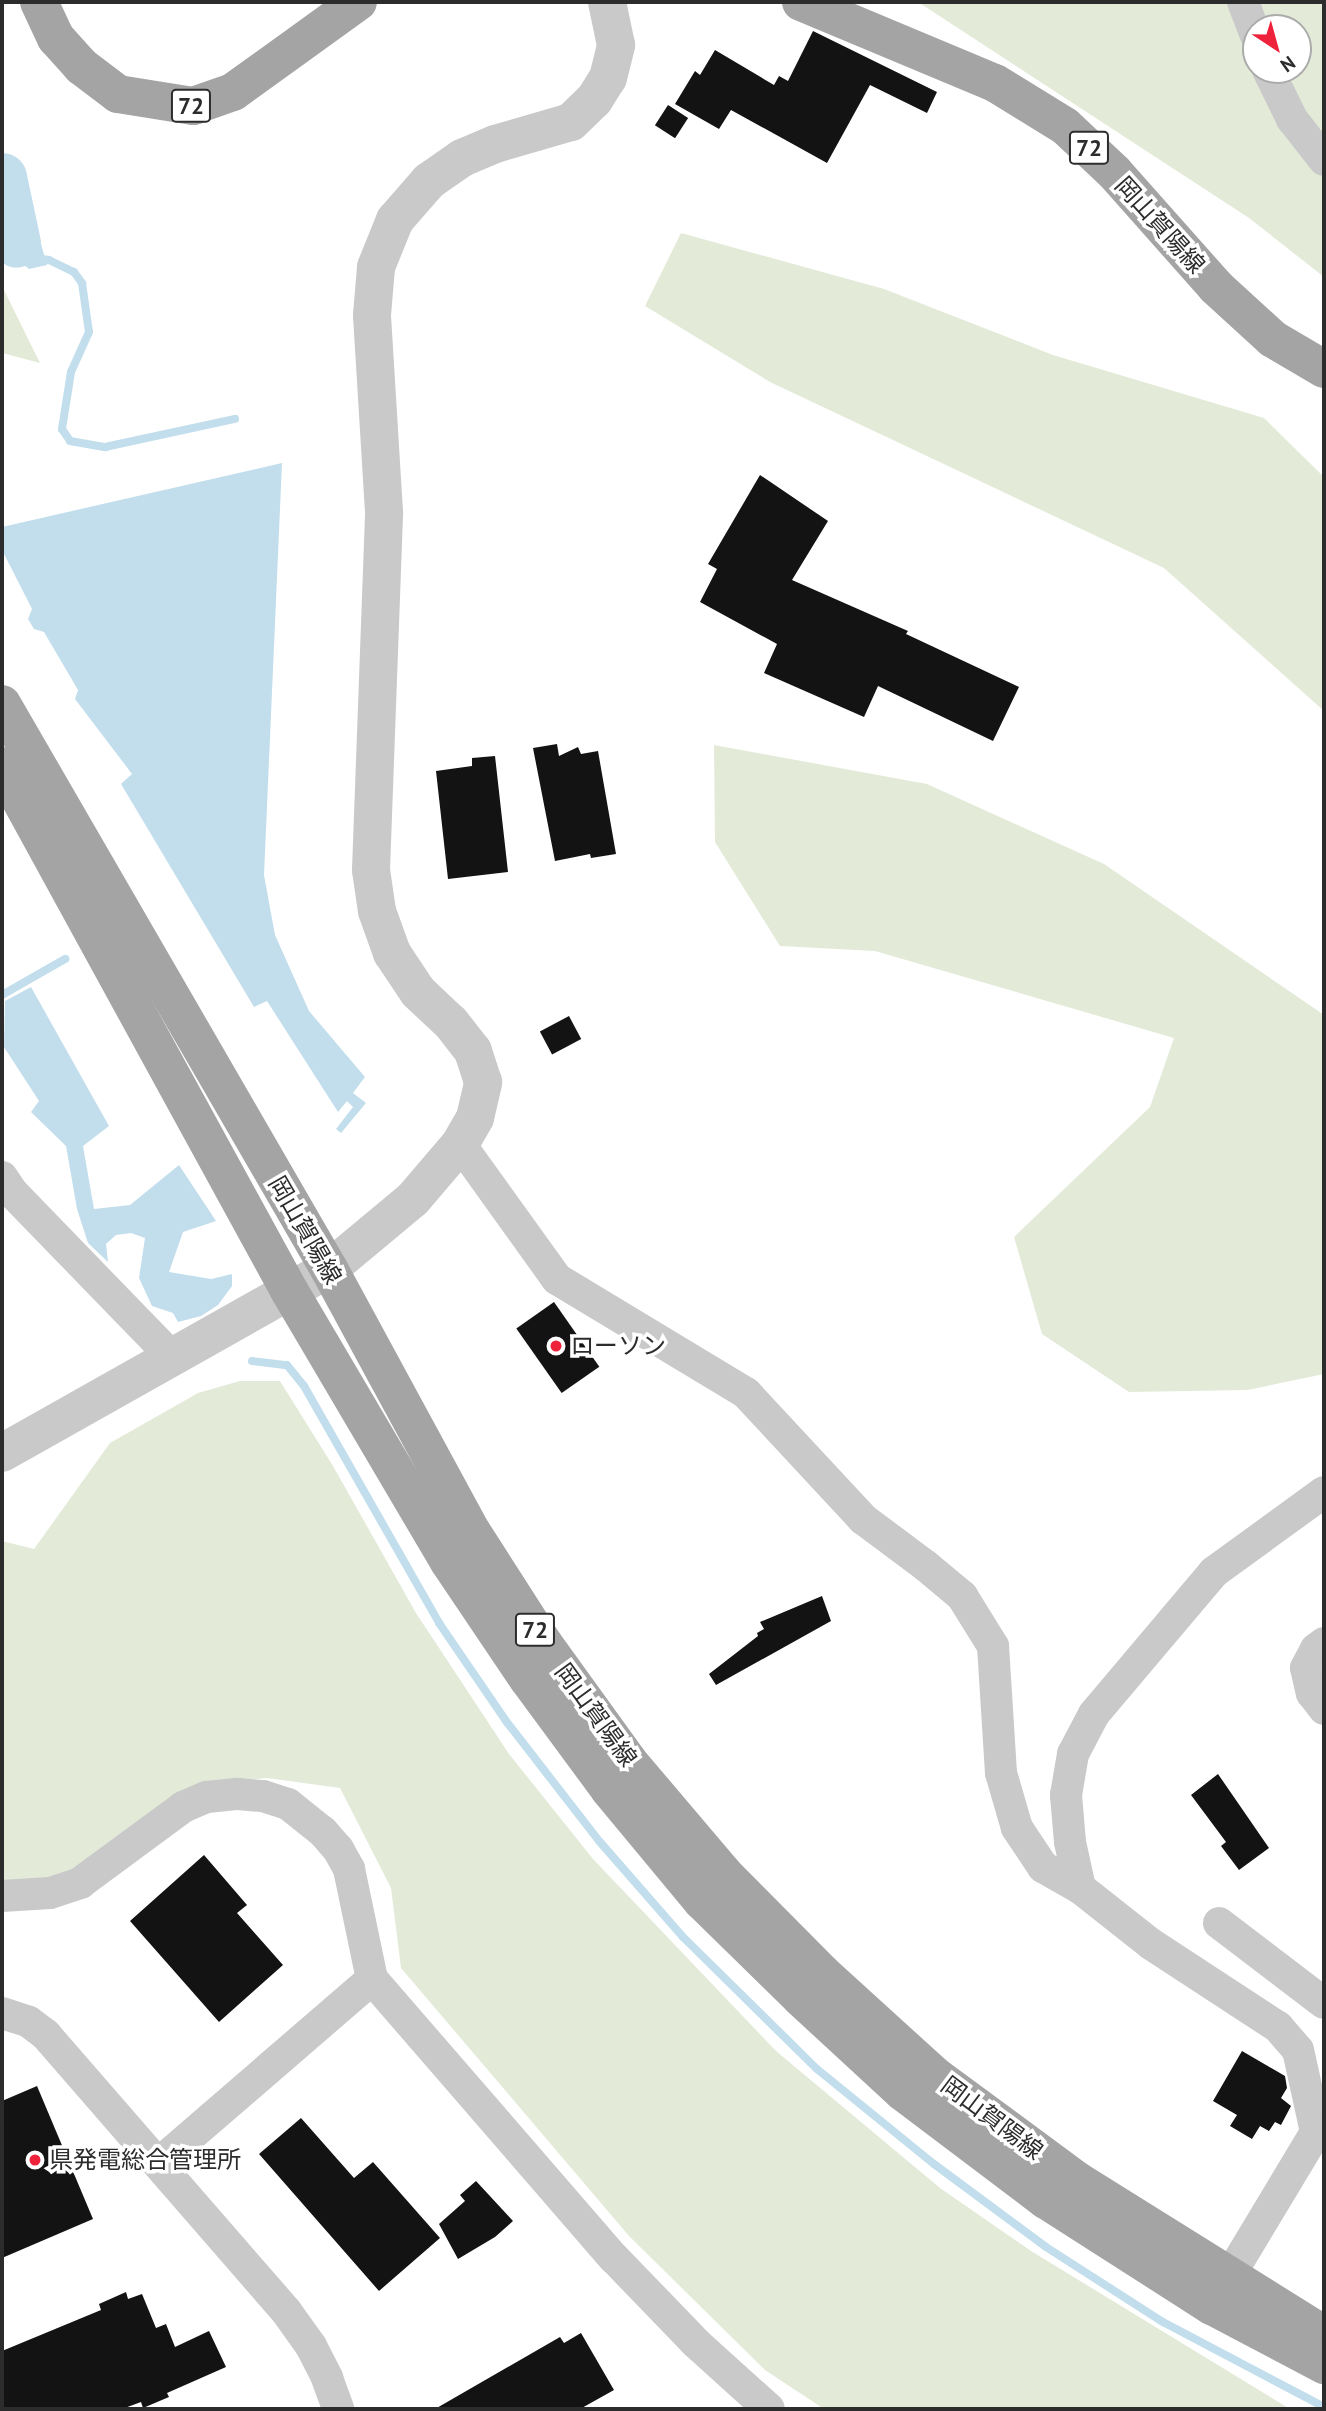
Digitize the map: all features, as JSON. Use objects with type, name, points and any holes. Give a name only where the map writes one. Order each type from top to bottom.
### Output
[{"type":"main road","name":"72","points":[[38,2],[56,38],[81,66],[118,94],[193,106],[233,92],[358,2]]},
{"type":"main road","name":"岡山賀陽線","points":[[801,2],[995,83],[1065,126],[1114,172],[1216,287],[1273,339],[1324,369]]},
{"type":"main road","name":"岡山賀陽線","points":[[2,704],[328,1269],[472,1532],[544,1644],[629,1762],[723,1873],[822,1973],[934,2075],[1078,2181],[1324,2335]]},
{"type":"main road","name":"岡山賀陽線","points":[[2,766],[290,1292],[449,1562],[528,1679],[609,1789],[702,1901],[801,1998],[903,2091],[1046,2200],[1212,2306],[1324,2365]]},
{"type":"street","points":[[2,1453],[328,1269],[413,1199],[460,1144],[475,1118],[483,1082],[472,1051],[451,1023],[418,992],[391,953],[377,911],[371,870],[384,512],[372,315],[376,267],[395,220],[429,181],[462,158],[495,144],[570,122],[594,100],[608,78],[617,45],[607,2]]},
{"type":"street","points":[[1275,84],[1292,119],[1324,160]]},
{"type":"street","points":[[460,1144],[556,1279],[746,1393],[863,1519],[962,1597],[993,1647],[1001,1773],[1017,1828],[1042,1867],[1080,1888],[1151,1944],[1278,2027],[1298,2050],[1320,2122],[1229,2277]]},
{"type":"street","points":[[2,1177],[12,1192],[171,1356]]},
{"type":"street","points":[[1080,1888],[1070,1842],[1066,1796],[1073,1754],[1094,1714],[1214,1572],[1324,1492]]},
{"type":"street","points":[[1324,1643],[1316,1649],[1306,1668],[1312,1693],[1324,1709]]},
{"type":"street","points":[[2,1896],[50,1894],[80,1883],[183,1807],[207,1797],[238,1794],[263,1796],[298,1811],[338,1849],[356,1894],[372,1979],[614,2259],[696,2343],[769,2409]]},
{"type":"street","points":[[1219,1923],[1324,2003]]},
{"type":"street","points":[[159,2163],[372,1979]]},
{"type":"street","points":[[2,2013],[29,2022],[46,2035],[286,2311],[311,2346],[338,2409]]},
{"type":"green space","points":[[918,2],[1324,2],[1324,277],[1249,218]]},
{"type":"green space","points":[[681,233],[884,289],[1053,355],[1264,418],[1324,477],[1324,711],[1164,568],[770,382],[645,306]]},
{"type":"green space","points":[[2,286],[40,363],[2,353]]},
{"type":"green space","points":[[714,745],[927,784],[1104,864],[1324,1015],[1324,1374],[1248,1390],[1129,1392],[1042,1334],[1014,1237],[1150,1107],[1174,1038],[875,951],[780,946],[715,842]]},
{"type":"green space","points":[[240,1381],[280,1381],[333,1466],[416,1613],[509,1754],[593,1859],[776,2051],[940,2188],[1031,2251],[1290,2409],[824,2409],[765,2370],[629,2236],[401,1968],[391,1888],[340,1788],[267,1778],[197,1785],[70,1871],[20,1884],[2,1881],[2,1541],[34,1549],[110,1443],[198,1393]]},
{"type":"water","points":[[37,230],[47,265],[29,269],[2,246],[2,237]]},
{"type":"water","points":[[282,463],[264,875],[275,935],[309,1011],[365,1077],[353,1093],[366,1103],[341,1133],[336,1129],[353,1107],[347,1101],[338,1112],[267,1001],[254,1007],[121,784],[132,774],[75,699],[78,690],[44,632],[34,629],[28,619],[32,609],[2,550],[2,527]]},
{"type":"water","points":[[31,987],[109,1126],[83,1146],[94,1209],[130,1205],[179,1165],[216,1221],[183,1232],[169,1272],[211,1279],[232,1274],[232,1286],[218,1305],[201,1316],[178,1322],[173,1313],[152,1306],[139,1278],[145,1238],[131,1233],[116,1235],[106,1244],[108,1262],[88,1243],[77,1209],[66,1146],[31,1112],[39,1101],[4,1047],[5,1001]]},
{"type":"building","points":[[813,31],[937,92],[927,113],[870,85],[827,163],[731,110],[719,129],[675,104],[695,71],[700,75],[715,50],[774,85],[779,76],[788,81]]},
{"type":"building","points":[[668,105],[688,118],[675,138],[655,125]]},
{"type":"building","points":[[760,475],[828,521],[792,580],[908,631],[906,634],[1019,687],[993,741],[878,686],[864,717],[764,673],[777,644],[700,602],[717,569],[708,564]]},
{"type":"building","points":[[557,744],[559,756],[578,747],[581,754],[598,751],[616,854],[591,858],[590,854],[555,861],[533,748]]},
{"type":"building","points":[[495,756],[508,872],[448,879],[436,771],[472,766],[472,758]]},
{"type":"building","points":[[569,1016],[581,1039],[552,1054],[540,1031]]},
{"type":"building","points":[[554,1302],[599,1367],[562,1393],[516,1328]]},
{"type":"building","points":[[822,1596],[831,1621],[716,1685],[709,1674],[758,1636],[757,1633],[764,1629],[760,1622]]},
{"type":"building","points":[[1218,1774],[1269,1848],[1239,1870],[1221,1846],[1226,1842],[1191,1795]]},
{"type":"building","points":[[204,1855],[247,1905],[237,1913],[283,1965],[219,2022],[130,1921]]},
{"type":"building","points":[[1242,2051],[1285,2076],[1287,2088],[1281,2098],[1291,2106],[1281,2125],[1275,2122],[1269,2131],[1260,2126],[1252,2139],[1230,2126],[1237,2115],[1213,2101]]},
{"type":"building","name":"県発電総合管理所","points":[[37,2086],[93,2219],[2,2258],[2,2101]]},
{"type":"building","points":[[301,2118],[354,2178],[373,2162],[440,2238],[379,2291],[259,2154]]},
{"type":"building","points":[[476,2181],[513,2221],[495,2237],[458,2259],[439,2224],[465,2201],[460,2195]]},
{"type":"building","points":[[126,2292],[128,2299],[142,2294],[156,2328],[166,2324],[175,2347],[209,2331],[226,2367],[167,2393],[169,2397],[143,2408],[141,2402],[122,2409],[2,2409],[2,2351],[101,2310],[99,2304]]},
{"type":"building","points":[[581,2333],[614,2390],[580,2409],[435,2409],[560,2337],[564,2343]]},
{"type":"waterway","points":[[2,177],[16,243]]},
{"type":"waterway","points":[[35,258],[49,260],[74,272],[82,283],[89,332],[71,372],[62,429],[70,441],[105,447],[235,419]]},
{"type":"waterway","points":[[2,995],[65,959]]},
{"type":"waterway","points":[[252,1361],[287,1365],[304,1386],[439,1623],[506,1721],[600,1842],[683,1937],[817,2069],[934,2164],[1046,2247],[1163,2322],[1324,2407]]},
{"type":"place","name":"ローソン","points":[[556,1346]]},
{"type":"place","name":"県発電総合管理所","points":[[35,2160]]}]
